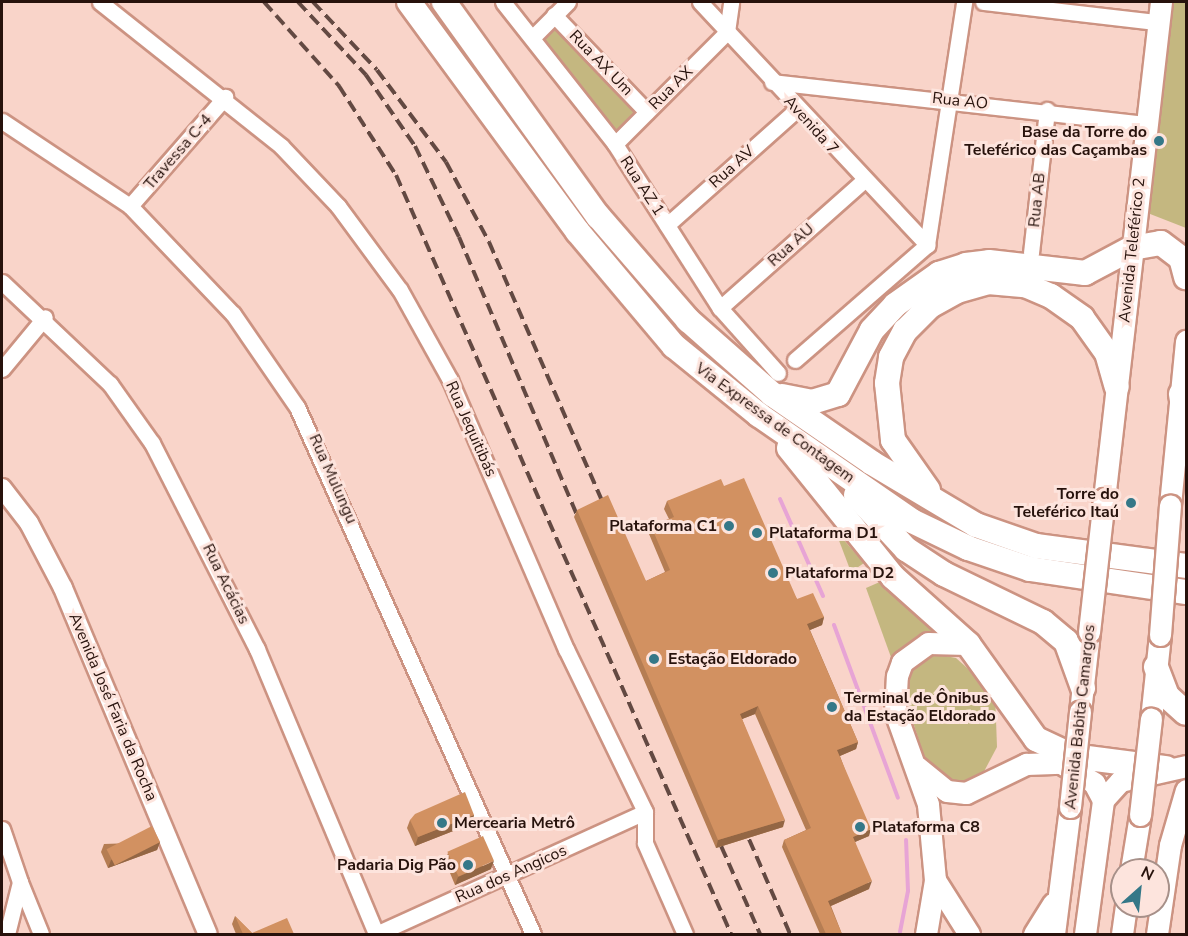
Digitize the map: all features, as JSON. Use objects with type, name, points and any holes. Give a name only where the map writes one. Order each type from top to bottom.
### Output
[{"type":"highway","name":"Via Expressa de Contagem","points":[[409,2],[578,232],[644,311],[686,358],[759,415],[912,521],[968,548],[1030,569],[1186,592]]},
{"type":"highway","name":"Via Expressa de Contagem","points":[[450,7],[598,216],[688,320],[948,511],[1036,546],[1186,566]]},
{"type":"highway","points":[[775,383],[812,402],[838,394],[872,330],[895,305],[939,274],[989,262],[1085,273],[1132,248],[1161,243],[1173,248],[1186,277]]},
{"type":"highway","points":[[948,511],[912,473],[893,440],[887,411],[891,357],[904,331],[930,306],[988,282],[1025,285],[1050,296],[1082,318],[1107,353],[1117,387]]},
{"type":"highway","points":[[1181,394],[1186,424]]},
{"type":"highway","points":[[759,415],[821,483],[893,577],[968,644],[1025,725],[1049,747],[1071,756],[1176,767]]},
{"type":"highway","points":[[823,460],[906,549],[944,574],[1043,622],[1066,641],[1083,688]]},
{"type":"highway","points":[[1156,667],[1167,696],[1186,713]]},
{"type":"main road","name":"Avenida Teleférico 2","points":[[1104,499],[1161,2]]},
{"type":"main road","points":[[1133,858],[1140,815],[1160,635],[1186,341]]},
{"type":"main road","name":"Avenida Babita Camargos","points":[[1054,934],[1071,807],[1104,499]]},
{"type":"main road","points":[[927,934],[935,880],[928,804],[917,767],[895,712],[902,662],[928,643],[968,644]]},
{"type":"main road","points":[[917,767],[947,791],[966,793],[1017,767],[1060,763],[1094,783],[1103,800]]},
{"type":"main road","points":[[1085,934],[1103,800],[1120,781],[1176,767]]},
{"type":"main road","points":[[1157,934],[1170,845],[1186,790]]},
{"type":"main road","points":[[935,880],[969,934]]},
{"type":"main road","points":[[1034,934],[1059,888]]},
{"type":"main road","points":[[1122,934],[1124,918]]},
{"type":"street","name":"Rua Jequitibás","points":[[85,2],[118,15]]},
{"type":"street","name":"Rua Jequitibás","points":[[100,2],[225,97],[338,206],[400,290],[450,380],[566,649],[645,812],[645,843],[685,934]]},
{"type":"street","name":"Rua AZ 1","points":[[502,2],[534,36],[615,144],[720,308],[775,383]]},
{"type":"street","points":[[534,36],[568,2]]},
{"type":"street","name":"Avenida 7","points":[[700,2],[862,182],[927,245]]},
{"type":"street","points":[[727,32],[731,2]]},
{"type":"street","points":[[795,360],[927,245],[964,2]]},
{"type":"street","points":[[983,2],[1157,22]]},
{"type":"street","name":"Rua AX Um","points":[[554,15],[647,112]]},
{"type":"street","name":"Rua AX","points":[[615,144],[727,32]]},
{"type":"street","name":"Rua AO","points":[[772,82],[950,99],[1147,124]]},
{"type":"street","name":"Travessa C-4","points":[[130,206],[225,97]]},
{"type":"street","name":"Rua AV","points":[[667,225],[797,109]]},
{"type":"street","name":"Rua AB","points":[[1031,253],[1047,110]]},
{"type":"street","name":"Rua Mulungu","points":[[2,121],[130,206],[233,314],[314,435],[533,934]]},
{"type":"street","name":"Rua AU","points":[[720,308],[862,182]]},
{"type":"street","name":"Rua Acácias","points":[[2,282],[45,317],[110,384],[152,443],[189,509],[257,649],[376,934]]},
{"type":"street","points":[[2,369],[45,317]]},
{"type":"street","name":"Avenida José Faria da Rocha","points":[[2,488],[29,523],[63,588],[208,934]]},
{"type":"street","name":"Rua dos Angicos","points":[[376,934],[645,812]]},
{"type":"street","points":[[2,829],[41,934]]},
{"type":"street","points":[[7,934],[20,882]]},
{"type":"shaded area","points":[[1168,2],[1186,2],[1186,228],[1145,212]]},
{"type":"shaded area","points":[[555,16],[646,112],[615,142],[536,34]]},
{"type":"shaded area","points":[[835,530],[864,563],[851,572]]},
{"type":"shaded area","points":[[882,581],[945,634],[892,660],[866,588]]},
{"type":"shaded area","points":[[935,654],[956,658],[995,693],[997,747],[980,779],[965,785],[949,783],[926,763],[906,700],[906,667],[916,657]]},
{"type":"building","points":[[744,478],[797,599],[813,593],[824,617],[807,624],[858,742],[837,750],[871,829],[853,837],[872,881],[828,901],[842,934],[826,934],[784,840],[811,828],[758,706],[740,714],[785,820],[718,840],[577,510],[608,495],[646,581],[670,570],[651,526],[674,517],[667,501],[721,479],[724,486]]},
{"type":"building","name":"Mercearia Metrô","points":[[465,792],[474,815],[418,837],[410,820],[415,814]]},
{"type":"building","points":[[152,826],[160,842],[115,865],[107,849]]},
{"type":"building","name":"Padaria Dig Pão","points":[[483,836],[494,861],[458,877],[447,852]]},
{"type":"building","points":[[235,916],[252,933],[287,918],[294,934],[243,934]]},
{"type":"waterway","points":[[780,499],[823,596]]},
{"type":"waterway","points":[[834,625],[898,798]]},
{"type":"waterway","points":[[900,932],[908,891],[906,840]]},
{"type":"railway","points":[[264,2],[339,86],[396,175],[731,934]]},
{"type":"railway","points":[[298,2],[366,75],[415,146],[459,237],[582,527]]},
{"type":"railway","points":[[313,2],[377,70],[446,162],[489,242],[608,515]]},
{"type":"railway","points":[[742,823],[790,934]]},
{"type":"railway","points":[[714,830],[760,934]]},
{"type":"place","name":"Base da Torre do Teleférico das Caçambas","points":[[1159,141]]},
{"type":"place","name":"Torre do Teleférico Itaú","points":[[1131,503]]},
{"type":"place","name":"Plataforma C1","points":[[729,526]]},
{"type":"place","name":"Plataforma D1","points":[[757,533]]},
{"type":"place","name":"Plataforma D2","points":[[773,573]]},
{"type":"place","name":"Estação Eldorado","points":[[654,659]]},
{"type":"place","name":"Terminal de Ônibus da Estação Eldorado","points":[[832,707]]},
{"type":"place","name":"Mercearia Metrô","points":[[442,823]]},
{"type":"place","name":"Plataforma C8","points":[[860,827]]},
{"type":"place","name":"Padaria Dig Pão","points":[[468,865]]}]
